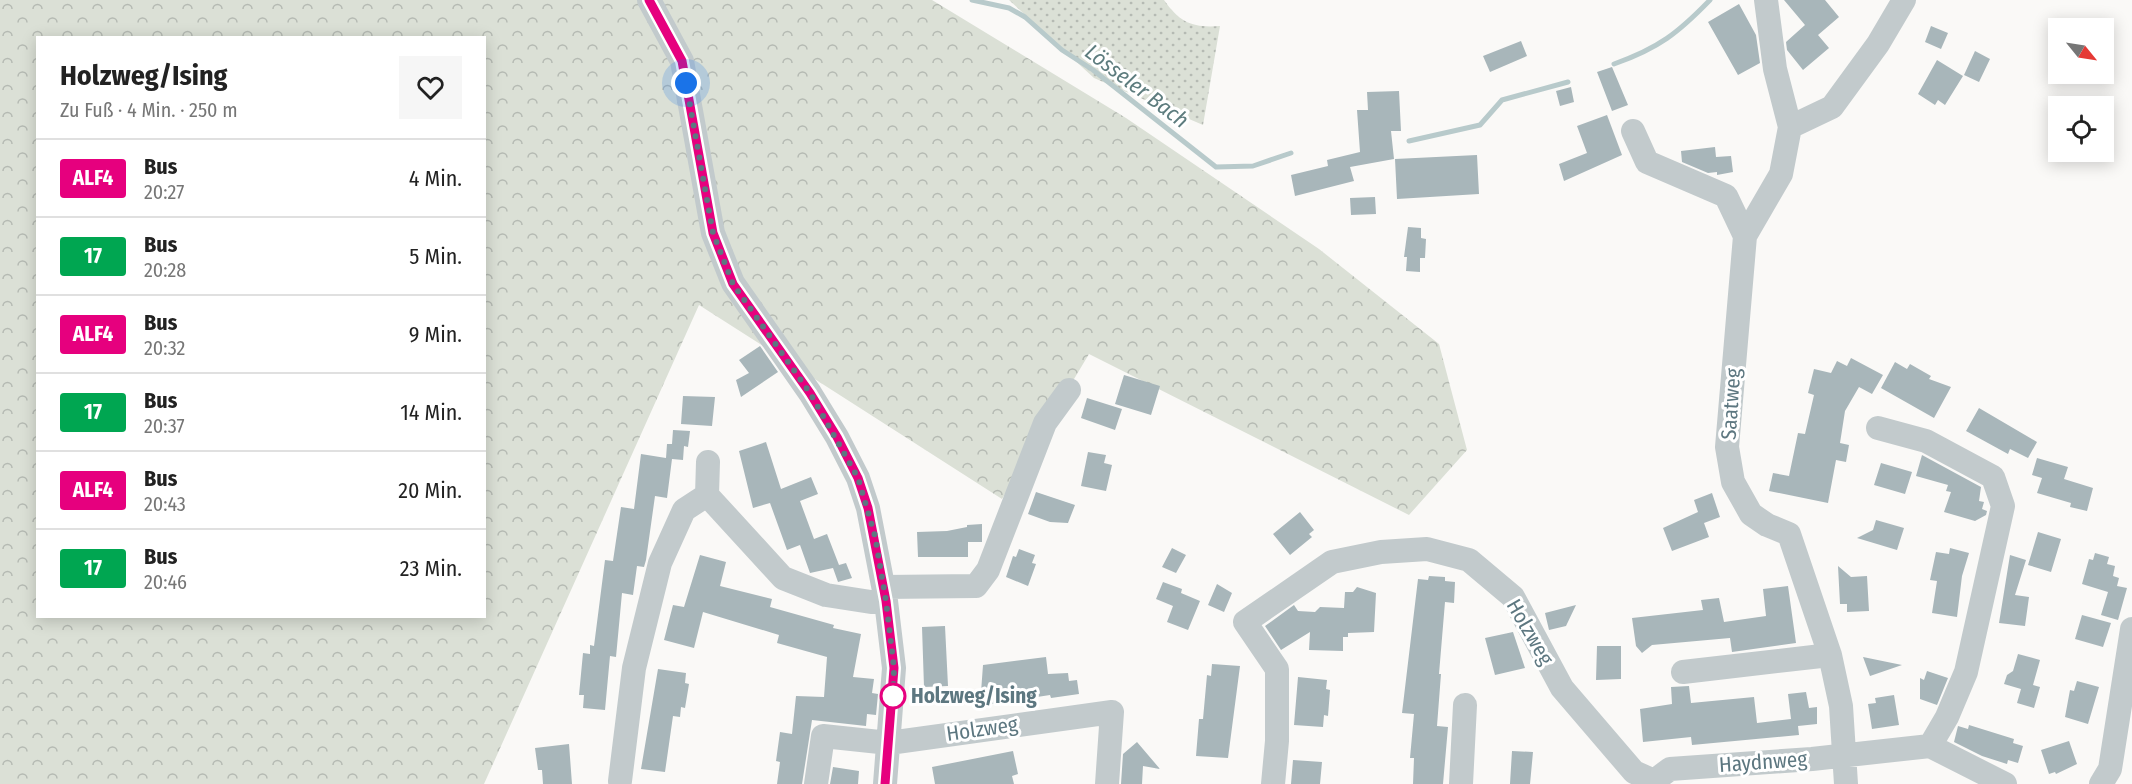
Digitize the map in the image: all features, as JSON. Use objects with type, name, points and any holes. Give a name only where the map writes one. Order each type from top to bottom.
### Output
[{"type":"street","points":[[649,0],[682,61],[713,233],[733,284],[810,393],[848,456],[868,508],[885,594],[894,668],[885,784]]},
{"type":"street","name":"Saatweg","points":[[1766,0],[1775,69],[1790,126],[1781,174],[1745,236],[1727,447],[1733,482],[1751,514],[1767,525],[1789,534],[1830,655],[1841,706],[1846,784]]},
{"type":"street","points":[[1790,126],[1832,106],[1878,44],[1904,0]]},
{"type":"street","points":[[1633,131],[1647,162],[1726,196],[1745,236]]},
{"type":"street","points":[[708,462],[707,495],[783,578],[826,595],[871,602],[885,594],[976,586],[988,570],[1045,423],[1069,390]]},
{"type":"street","points":[[1878,428],[1926,441],[1993,477],[2003,506],[1966,672],[1947,717],[1930,746],[2005,784]]},
{"type":"street","points":[[620,781],[634,668],[660,563],[684,510],[707,495]]},
{"type":"street","name":"Holzweg","points":[[1273,784],[1277,741],[1276,669],[1245,622],[1332,562],[1382,552],[1427,549],[1469,560],[1513,597],[1562,688],[1634,772],[1654,782]]},
{"type":"street","points":[[2101,784],[2110,770],[2132,629]]},
{"type":"street","points":[[1683,672],[1830,655]]},
{"type":"street","points":[[1461,784],[1465,705]]},
{"type":"street","name":"Holzweg","points":[[816,784],[823,736],[889,743],[1112,712],[1107,784]]},
{"type":"street","name":"Haydnweg","points":[[1654,782],[1670,769],[1844,756],[1930,746]]},
{"type":"green space","points":[[0,0],[932,0],[1126,118],[1319,249],[1439,344],[1467,450],[1409,515],[1089,354],[1002,499],[699,305],[484,784],[0,784]]},
{"type":"green space","points":[[1009,0],[1164,0],[1176,14],[1188,22],[1202,26],[1220,26],[1203,125],[1094,78]]},
{"type":"building","points":[[1784,0],[1825,0],[1839,17],[1818,35],[1829,48],[1803,70],[1787,50],[1786,42],[1805,25]]},
{"type":"building","points":[[1739,4],[1756,35],[1760,63],[1738,75],[1708,22]]},
{"type":"building","points":[[1931,26],[1948,33],[1941,49],[1925,42]]},
{"type":"building","points":[[1521,41],[1527,56],[1490,72],[1483,56]]},
{"type":"building","points":[[1975,51],[1990,59],[1979,82],[1964,75]]},
{"type":"building","points":[[1937,60],[1963,76],[1945,105],[1938,100],[1935,105],[1918,94]]},
{"type":"building","points":[[1612,67],[1628,105],[1612,111],[1597,72]]},
{"type":"building","points":[[1571,87],[1574,102],[1560,106],[1556,91]]},
{"type":"building","points":[[1399,91],[1401,131],[1391,131],[1394,159],[1350,167],[1354,181],[1295,196],[1291,175],[1328,166],[1327,160],[1360,152],[1357,110],[1368,110],[1367,92]]},
{"type":"building","points":[[1607,115],[1622,155],[1564,181],[1559,164],[1587,153],[1577,126]]},
{"type":"building","points":[[1715,147],[1716,157],[1731,156],[1733,172],[1717,175],[1717,172],[1708,173],[1682,162],[1681,151]]},
{"type":"building","points":[[1477,155],[1479,194],[1397,199],[1395,159]]},
{"type":"building","points":[[1375,197],[1376,214],[1351,215],[1350,198]]},
{"type":"building","points":[[1408,227],[1421,228],[1421,238],[1426,239],[1425,258],[1420,258],[1420,272],[1406,271],[1407,257],[1404,257]]},
{"type":"building","points":[[760,346],[778,372],[741,397],[736,380],[749,373],[739,360]]},
{"type":"building","points":[[1851,358],[1883,375],[1872,394],[1859,387],[1845,411],[1840,443],[1849,445],[1846,462],[1836,460],[1828,503],[1769,491],[1773,473],[1789,476],[1798,433],[1805,434],[1814,395],[1808,393],[1814,369],[1831,373],[1837,361],[1847,366]]},
{"type":"building","points":[[1895,362],[1907,369],[1910,364],[1931,376],[1929,379],[1951,387],[1934,418],[1881,388]]},
{"type":"building","points":[[1124,375],[1160,386],[1151,415],[1115,404]]},
{"type":"building","points":[[683,396],[715,397],[712,426],[681,424]]},
{"type":"building","points":[[1087,398],[1122,409],[1115,430],[1081,418]]},
{"type":"building","points":[[1979,408],[2037,442],[2028,458],[2010,449],[2008,454],[1966,431]]},
{"type":"building","points":[[673,430],[690,431],[688,447],[684,446],[683,460],[672,459],[667,498],[655,496],[646,560],[644,567],[637,566],[633,595],[622,593],[616,657],[610,656],[605,710],[583,708],[584,695],[579,695],[583,653],[590,654],[590,645],[594,646],[605,560],[613,561],[621,507],[634,509],[641,454],[666,458],[667,444],[672,444]]},
{"type":"building","points":[[766,442],[781,489],[811,477],[818,494],[800,501],[814,539],[827,534],[839,565],[846,563],[852,578],[838,582],[833,568],[810,573],[800,545],[787,550],[770,503],[753,508],[739,451]]},
{"type":"building","points":[[1088,452],[1106,455],[1104,463],[1112,465],[1106,491],[1081,486]]},
{"type":"building","points":[[1922,455],[1981,487],[1979,501],[1984,502],[1982,509],[1987,511],[1986,515],[1975,521],[1944,512],[1951,492],[1946,491],[1948,485],[1916,476]]},
{"type":"building","points":[[2037,458],[2068,467],[2064,479],[2093,488],[2087,511],[2070,507],[2071,503],[2037,493],[2042,478],[2032,475]]},
{"type":"building","points":[[1881,463],[1912,472],[1905,494],[1874,485]]},
{"type":"building","points":[[1036,492],[1075,505],[1068,523],[1050,522],[1028,514]]},
{"type":"building","points":[[1712,493],[1720,517],[1704,523],[1709,537],[1672,551],[1663,528],[1698,512],[1694,500]]},
{"type":"building","points":[[1300,512],[1314,530],[1309,534],[1312,537],[1290,555],[1273,534]]},
{"type":"building","points":[[1876,520],[1904,528],[1897,550],[1857,538],[1873,530]]},
{"type":"building","points":[[982,524],[982,542],[968,542],[968,557],[918,557],[917,532],[947,531],[967,527],[967,525]]},
{"type":"building","points":[[2038,532],[2061,539],[2051,572],[2028,565]]},
{"type":"building","points":[[1172,548],[1186,555],[1176,573],[1162,567]]},
{"type":"building","points":[[1950,548],[1969,553],[1962,576],[1957,617],[1932,613],[1937,581],[1930,580],[1936,552],[1949,554]]},
{"type":"building","points":[[1019,549],[1035,555],[1032,563],[1036,564],[1028,586],[1006,577],[1013,556],[1016,557]]},
{"type":"building","points":[[2095,553],[2109,557],[2107,564],[2115,566],[2113,576],[2119,578],[2117,586],[2127,588],[2118,620],[2101,615],[2108,592],[2082,584],[2089,559],[2093,560]]},
{"type":"building","points":[[700,555],[726,562],[720,586],[772,599],[770,607],[834,625],[833,628],[861,634],[853,677],[874,679],[872,693],[878,694],[876,715],[867,714],[866,726],[812,720],[802,784],[777,784],[780,762],[776,761],[780,732],[792,734],[796,696],[824,697],[827,657],[777,643],[779,635],[703,612],[694,648],[664,640],[673,605],[684,607]]},
{"type":"building","points":[[2010,555],[2026,560],[2015,595],[2029,597],[2025,626],[1999,623]]},
{"type":"building","points":[[1838,566],[1851,577],[1867,576],[1869,611],[1847,612],[1847,604],[1840,604]]},
{"type":"building","points":[[1429,576],[1445,577],[1445,581],[1455,582],[1454,603],[1445,602],[1439,674],[1441,674],[1437,726],[1448,727],[1443,784],[1413,784],[1414,758],[1410,758],[1414,714],[1402,713],[1418,579],[1428,580]]},
{"type":"building","points":[[1163,582],[1182,589],[1181,593],[1200,601],[1188,630],[1167,622],[1173,606],[1156,599]]},
{"type":"building","points":[[1217,584],[1232,593],[1224,612],[1208,605]]},
{"type":"building","points":[[1788,586],[1796,643],[1732,652],[1730,638],[1652,645],[1642,653],[1636,646],[1632,618],[1703,610],[1701,600],[1719,598],[1724,622],[1766,616],[1763,589]]},
{"type":"building","points":[[1357,587],[1376,593],[1374,632],[1348,633],[1348,637],[1343,637],[1343,651],[1309,650],[1310,632],[1281,650],[1265,626],[1294,605],[1298,611],[1315,612],[1320,607],[1344,608],[1345,592],[1353,592]]},
{"type":"building","points":[[1576,605],[1566,626],[1549,630],[1545,613]]},
{"type":"building","points":[[2082,615],[2111,623],[2103,647],[2075,639]]},
{"type":"building","points":[[945,626],[948,686],[924,687],[922,627]]},
{"type":"building","points":[[1513,632],[1525,668],[1495,675],[1485,638]]},
{"type":"building","points":[[1597,646],[1621,646],[1621,679],[1596,680]]},
{"type":"building","points":[[2018,654],[2040,660],[2033,685],[2040,687],[2034,708],[2017,703],[2021,689],[2004,684],[2007,675],[2013,671]]},
{"type":"building","points":[[1046,657],[1048,674],[1068,673],[1069,681],[1077,680],[1079,694],[1051,698],[1050,695],[980,706],[983,665]]},
{"type":"building","points":[[1863,657],[1902,665],[1870,676]]},
{"type":"building","points":[[1212,664],[1240,666],[1228,758],[1196,756],[1199,719],[1203,719],[1207,675],[1211,676]]},
{"type":"building","points":[[658,669],[686,673],[685,683],[689,684],[685,708],[681,707],[680,717],[673,716],[665,772],[641,769]]},
{"type":"building","points":[[1927,671],[1948,678],[1937,705],[1920,699],[1920,678],[1924,680]]},
{"type":"building","points":[[1298,677],[1327,680],[1326,689],[1330,690],[1328,716],[1324,715],[1323,727],[1294,725]]},
{"type":"building","points":[[2077,681],[2099,687],[2088,724],[2065,717],[2070,690],[2074,691]]},
{"type":"building","points":[[1689,686],[1691,703],[1754,697],[1757,723],[1791,719],[1788,694],[1806,692],[1809,708],[1817,707],[1817,724],[1798,726],[1799,735],[1692,745],[1691,737],[1643,742],[1640,709],[1672,704],[1671,687]]},
{"type":"building","points":[[1894,695],[1899,725],[1872,729],[1868,704],[1876,703],[1875,698]]},
{"type":"building","points":[[1969,725],[2014,739],[2013,743],[2023,746],[2018,763],[2008,760],[2007,764],[1982,756],[1954,742],[1958,726],[1968,729]]},
{"type":"building","points":[[2069,741],[2077,764],[2056,774],[2055,772],[2049,774],[2041,750]]},
{"type":"building","points":[[1137,742],[1160,769],[1143,766],[1142,784],[1121,784],[1123,754]]},
{"type":"building","points":[[569,744],[572,784],[543,784],[542,770],[538,770],[535,748]]},
{"type":"building","points":[[1013,751],[1018,774],[1012,776],[1014,784],[935,784],[932,767]]},
{"type":"building","points":[[1512,751],[1533,752],[1530,784],[1510,784]]},
{"type":"building","points":[[1293,760],[1322,762],[1320,784],[1291,784]]},
{"type":"building","points":[[833,767],[859,771],[858,784],[830,784]]},
{"type":"waterway","name":"Lösseler Bach","points":[[972,0],[1009,8],[1025,17],[1062,50],[1093,70],[1216,167],[1253,166],[1291,153]]},
{"type":"waterway","name":"Lösseler Bach","points":[[1614,64],[1643,52],[1667,38],[1688,22],[1710,0]]},
{"type":"waterway","name":"Lösseler Bach","points":[[1409,141],[1480,125],[1502,100],[1568,82]]},
{"type":"bus line","name":"ALF4","points":[[649,0],[682,61],[713,233],[733,284],[810,393],[837,437],[858,478],[868,508],[886,601],[894,668],[885,784]]},
{"type":"place","name":"Holzweg/Ising","points":[[893,696]]},
{"type":"route","points":[[686,83],[713,233],[733,284],[810,393],[848,456],[858,478],[875,536],[886,601],[894,668],[893,696]]}]
